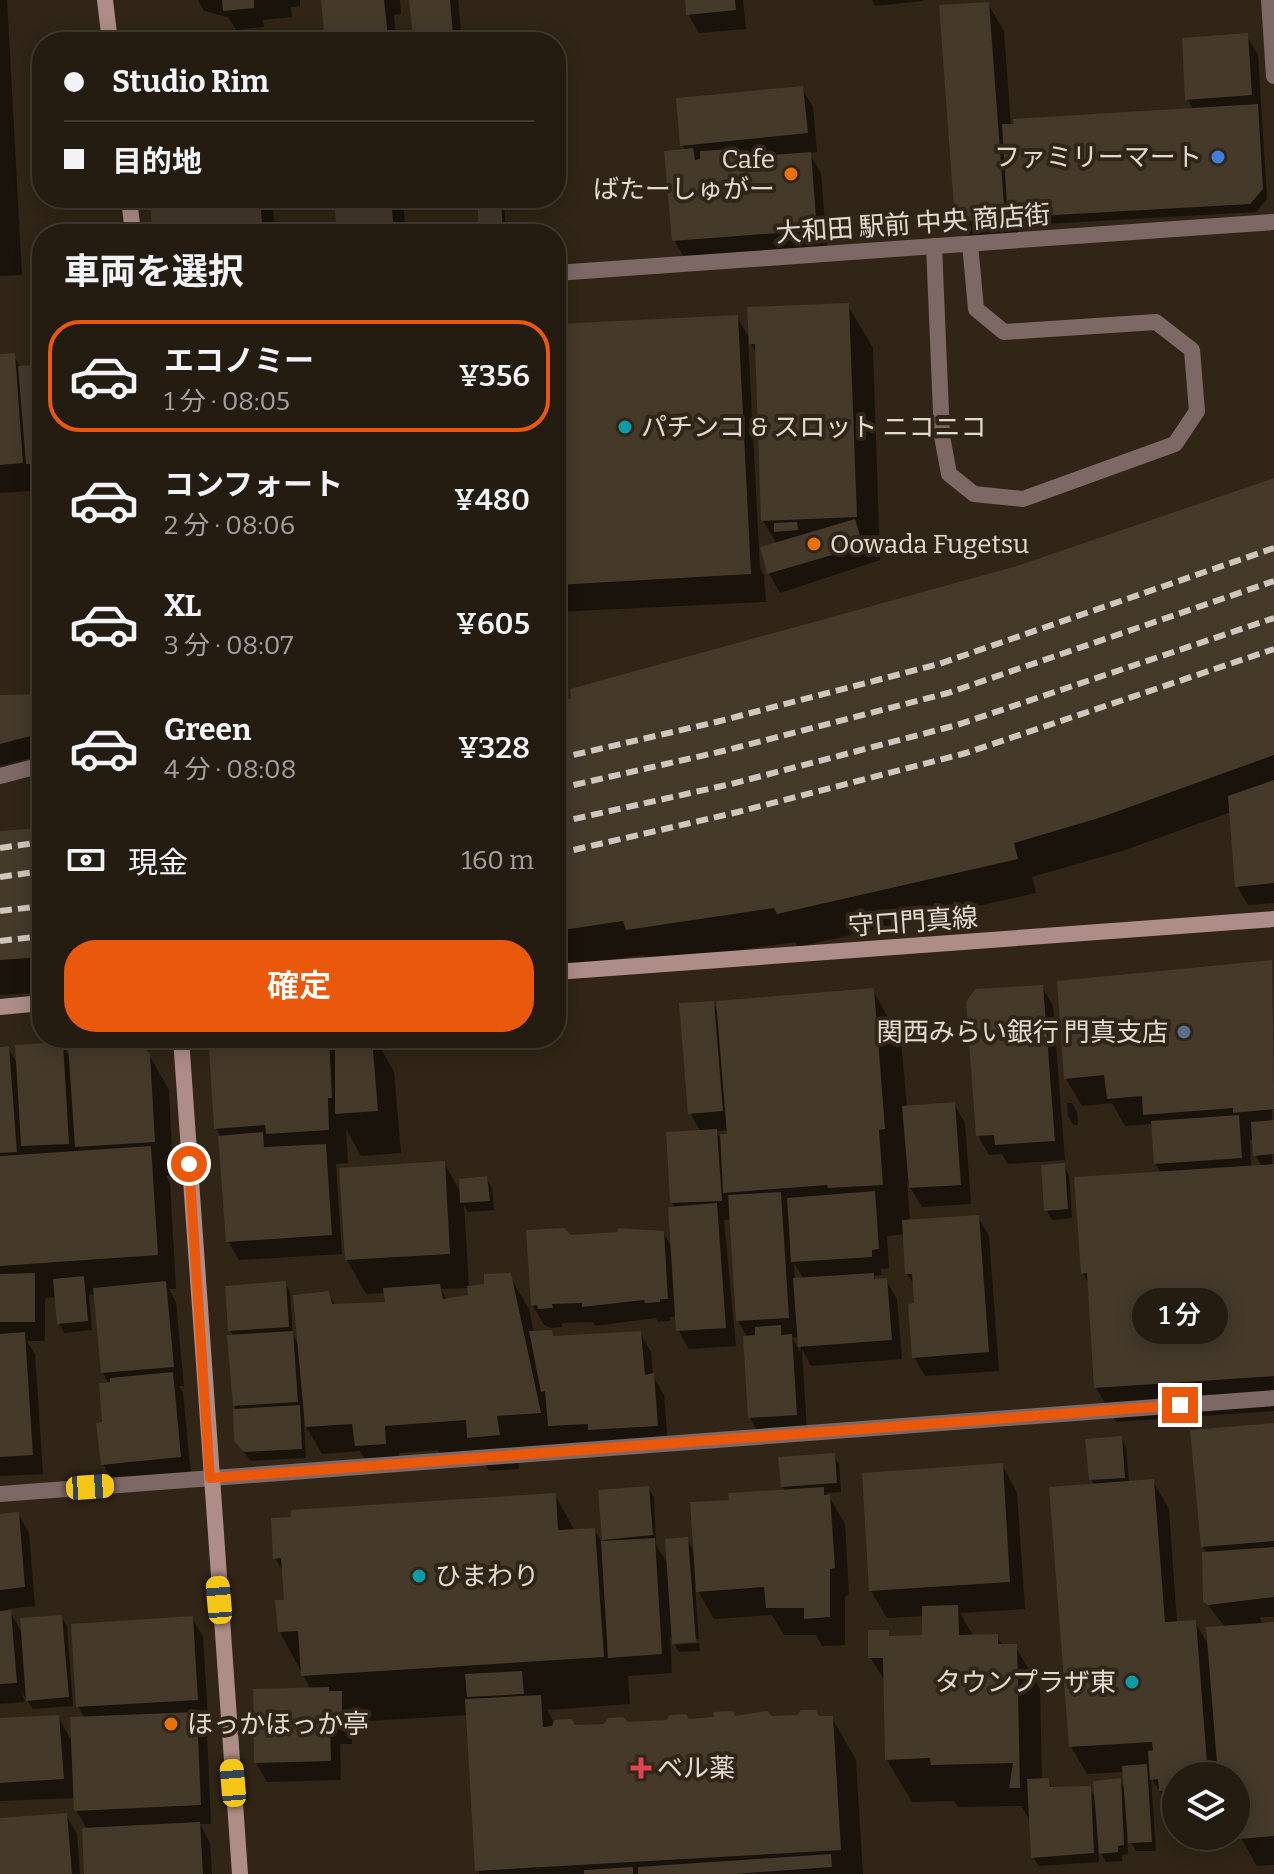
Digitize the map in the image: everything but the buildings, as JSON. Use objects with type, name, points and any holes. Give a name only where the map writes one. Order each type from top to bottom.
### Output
[{"type":"street","points":[[105,0],[109,32]]},
{"type":"street","points":[[1270,2],[1274,76]]},
{"type":"street","name":"大和田 駅前 中央 商店街","points":[[566,272],[1274,222]]},
{"type":"street","points":[[934,246],[942,436],[949,474],[974,494],[1023,499],[1175,444],[1197,411],[1192,350],[1156,322],[1004,332],[976,309],[970,244]]},
{"type":"street","points":[[0,776],[32,768]]},
{"type":"street","name":"守口門真線","points":[[566,971],[1274,919]]},
{"type":"street","points":[[0,1007],[32,1004]]},
{"type":"street","points":[[182,1048],[240,1874]]},
{"type":"street","points":[[0,1494],[1274,1398]]},
{"type":"railway","points":[[566,757],[716,722],[939,664],[1274,548]]},
{"type":"railway","points":[[566,787],[723,751],[948,693],[1274,581]]},
{"type":"railway","points":[[566,821],[731,784],[957,725],[1274,618]]},
{"type":"railway","points":[[566,852],[738,812],[966,753],[1274,649]]},
{"type":"railway","points":[[0,848],[32,843]]},
{"type":"railway","points":[[0,877],[32,872]]},
{"type":"railway","points":[[0,911],[32,907]]},
{"type":"railway","points":[[0,941],[32,937]]},
{"type":"place","name":"ファミリーマート","points":[[1218,157]]},
{"type":"place","name":"Cafe ばたーしゅがー","points":[[791,174]]},
{"type":"place","name":"パチンコ & スロット ニコニコ","points":[[625,427]]},
{"type":"place","name":"Oowada Fugetsu","points":[[814,544]]},
{"type":"place","name":"関西みらい銀行 門真支店","points":[[1184,1032]]},
{"type":"place","name":"ひまわり","points":[[419,1576]]},
{"type":"place","name":"タウンプラザ東","points":[[1132,1682]]},
{"type":"place","name":"ほっかほっか亭","points":[[171,1724]]},
{"type":"place","name":"ベル薬","points":[[641,1768]]},
{"type":"route","points":[[189,1164],[210,1478],[1180,1405]]}]
